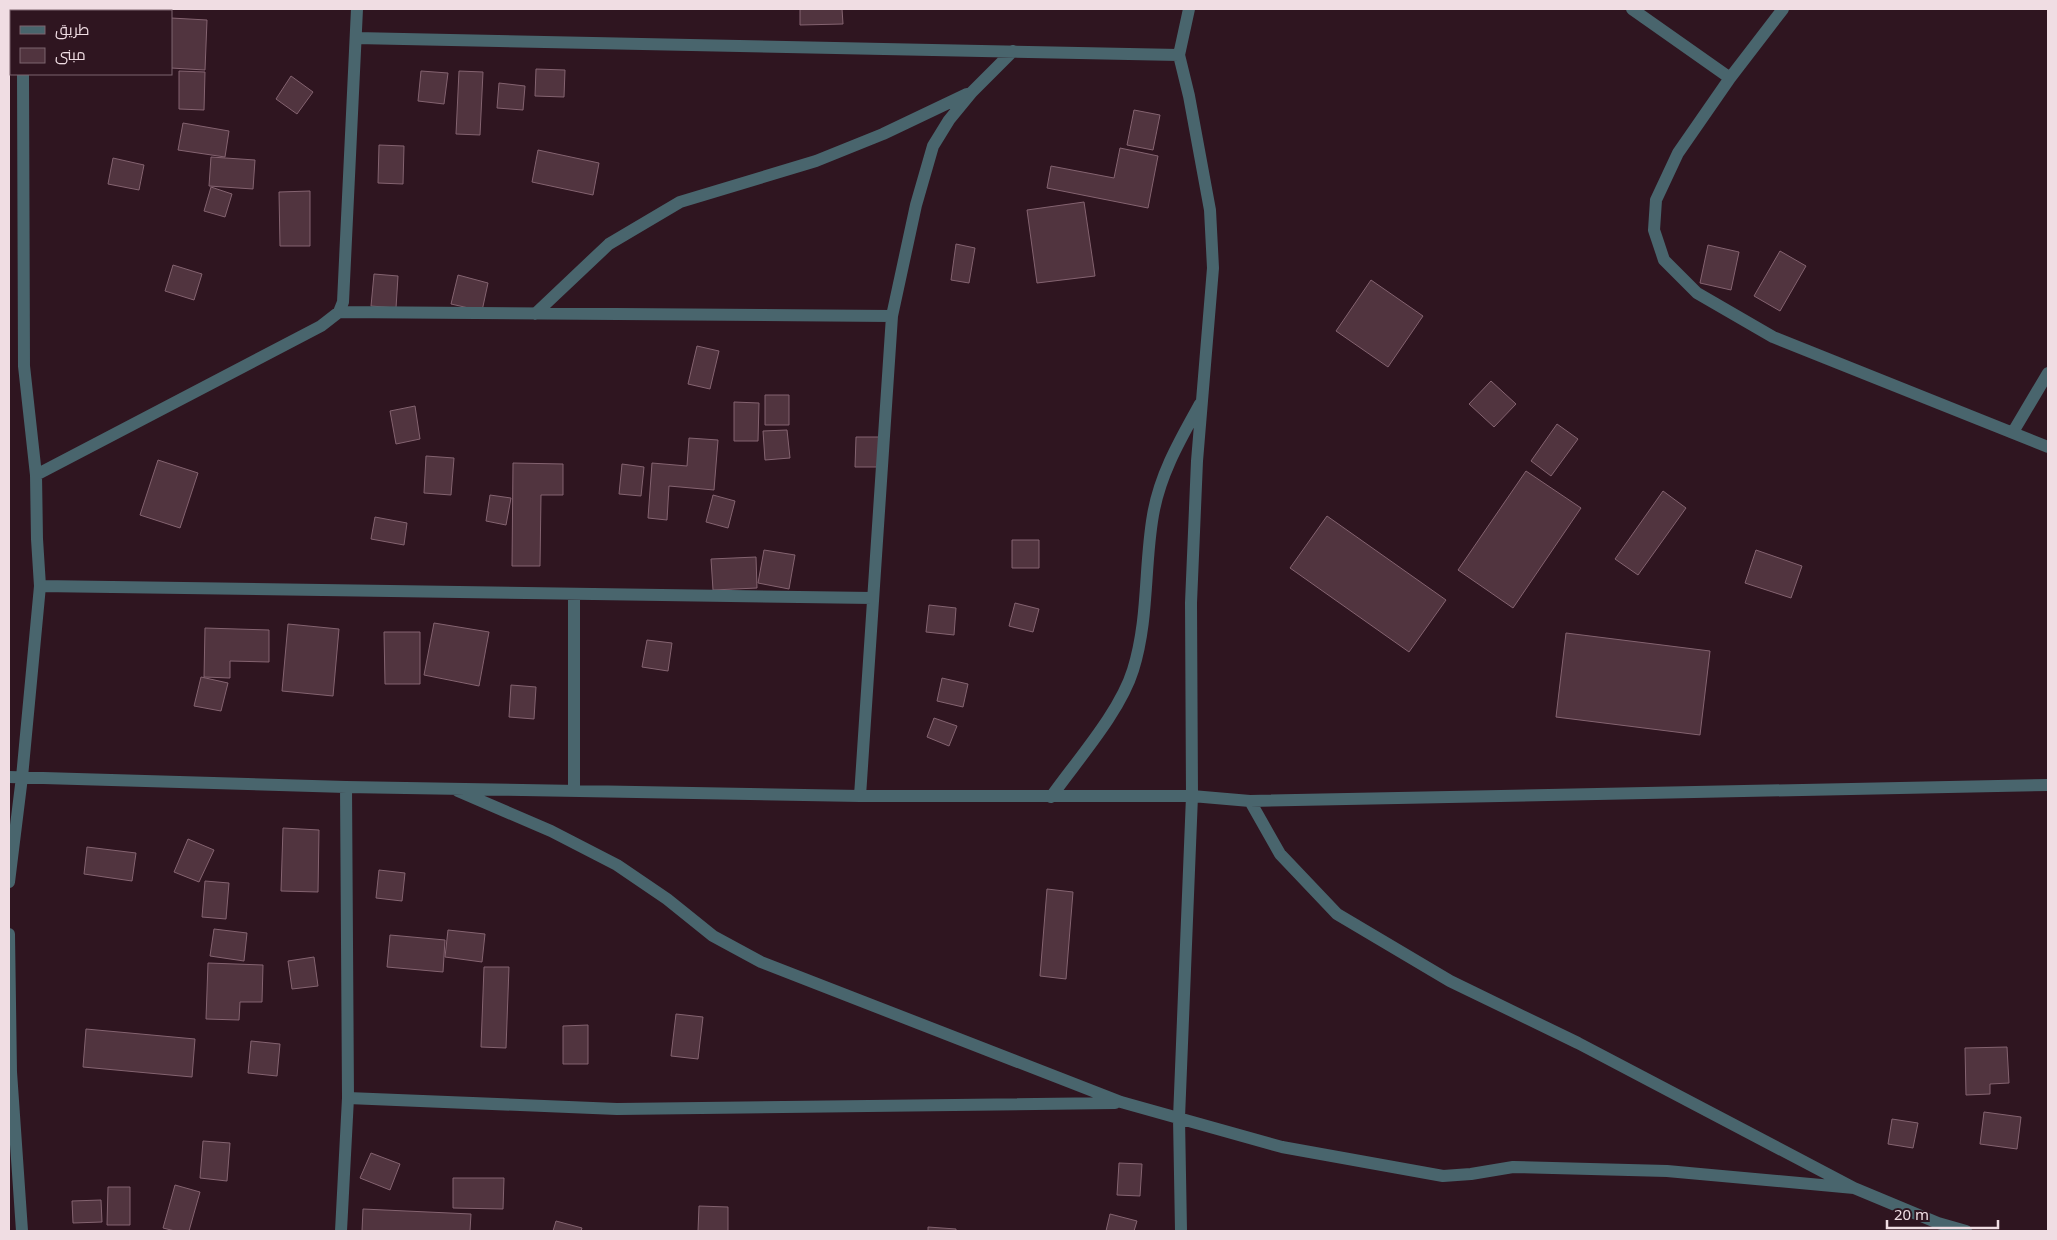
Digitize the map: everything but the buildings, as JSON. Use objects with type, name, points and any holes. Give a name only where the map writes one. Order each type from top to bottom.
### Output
[{"type":"street","points":[[36,475],[321,326],[339,312],[343,302],[357,9]]},
{"type":"street","points":[[1182,1231],[1179,1118],[1192,796],[1192,603],[1197,461],[1213,268],[1210,210],[1189,96],[1179,55],[1189,9]]},
{"type":"street","points":[[1632,9],[1730,78]]},
{"type":"street","points":[[1783,9],[1730,78],[1678,153],[1656,200],[1654,230],[1664,260],[1697,293],[1773,337],[2048,447]]},
{"type":"street","points":[[356,38],[1179,55]]},
{"type":"street","points":[[860,796],[892,316],[916,205],[933,146],[949,120],[972,92],[1013,51]]},
{"type":"street","points":[[9,882],[22,777],[40,586],[36,475],[24,366],[23,75]]},
{"type":"street","points":[[535,314],[609,244],[680,202],[816,161],[883,134],[972,92]]},
{"type":"street","points":[[339,312],[892,316]]},
{"type":"street","points":[[2013,432],[2048,373]]},
{"type":"street","points":[[1051,797],[1120,702],[1133,669],[1141,634],[1153,516],[1159,488],[1170,458],[1202,399]]},
{"type":"street","points":[[40,586],[873,598]]},
{"type":"street","points":[[574,594],[574,790]]},
{"type":"street","points":[[9,777],[346,787],[860,796],[1192,796],[1250,800],[2048,785]]},
{"type":"street","points":[[341,1231],[348,1098],[346,787]]},
{"type":"street","points":[[451,788],[551,831],[617,865],[667,899],[713,936],[762,962],[1121,1102],[1282,1147],[1443,1176],[1471,1174],[1513,1167],[1667,1171],[1854,1188]]},
{"type":"street","points":[[1250,800],[1280,854],[1337,914],[1450,981],[1578,1043],[1854,1188],[1938,1223],[1966,1231]]},
{"type":"street","points":[[9,934],[11,1072],[22,1231]]},
{"type":"street","points":[[348,1098],[617,1109],[1121,1102]]}]
